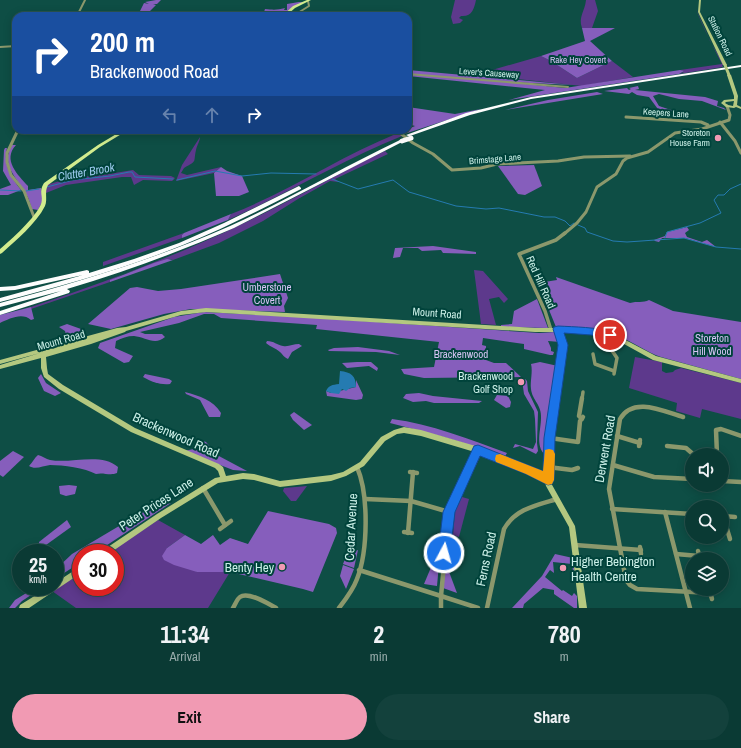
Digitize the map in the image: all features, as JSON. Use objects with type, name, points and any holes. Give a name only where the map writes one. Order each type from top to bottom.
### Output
[{"type":"highway","points":[[0,300],[88,276],[181,243],[252,212],[368,153],[409,137],[464,119],[525,103],[741,67]]},
{"type":"highway","points":[[0,313],[40,301],[139,264],[232,226],[401,140]]},
{"type":"highway","points":[[0,289],[22,286],[102,268],[181,243]]},
{"type":"highway","points":[[0,305],[82,283],[139,264]]},
{"type":"main road","points":[[289,12],[294,7],[308,0]]},
{"type":"main road","points":[[0,252],[43,206],[43,188],[48,181],[119,134]]},
{"type":"street","points":[[79,12],[85,0]]},
{"type":"street","points":[[299,12],[309,6],[308,0]]},
{"type":"street","name":"Station Road","points":[[700,0],[699,12],[725,65],[735,92],[736,104]]},
{"type":"street","points":[[0,47],[12,46]]},
{"type":"street","name":"Lever's Causeway","points":[[412,74],[568,87]]},
{"type":"street","points":[[741,108],[729,101],[723,102],[727,106],[730,118],[720,122],[735,141],[741,153]]},
{"type":"street","points":[[727,106],[736,104]]},
{"type":"street","name":"Keepers Lane","points":[[626,117],[714,124]]},
{"type":"street","name":"Red Hill Road","points":[[551,330],[545,311],[519,254],[556,240],[577,223],[586,212],[597,187],[616,174],[623,161],[631,156],[653,149],[675,133],[702,129],[708,125],[720,122]]},
{"type":"street","name":"Keepers Lane","points":[[704,123],[708,125]]},
{"type":"street","points":[[16,134],[7,153],[7,162],[11,175],[24,191],[34,217]]},
{"type":"street","name":"Brimstage Lane","points":[[401,134],[413,143],[433,154],[452,170],[481,168],[497,164],[558,161],[584,157],[631,156]]},
{"type":"street","points":[[620,157],[623,161]]},
{"type":"street","name":"Mount Road","points":[[0,367],[110,336],[126,329],[181,313],[206,310],[528,330],[558,329],[601,333],[616,337],[655,358],[674,366],[741,380]]},
{"type":"street","points":[[558,329],[563,345],[550,438],[548,484],[572,526],[583,608]]},
{"type":"street","points":[[595,356],[593,365],[614,373],[617,358],[612,350],[604,344],[601,333]]},
{"type":"street","name":"Mount Road","points":[[0,362],[43,354]]},
{"type":"street","name":"Brackenwood Road","points":[[43,354],[46,374],[61,387],[133,430],[217,466],[221,469],[222,478]]},
{"type":"street","points":[[550,438],[576,443],[578,442],[580,421],[583,418],[579,416],[584,392]]},
{"type":"street","name":"Derwent Road","points":[[680,415],[641,406],[626,409],[621,414],[609,489],[626,580],[630,585],[637,589],[685,592]]},
{"type":"street","points":[[717,448],[715,435],[716,430],[721,429],[741,436]]},
{"type":"street","points":[[222,478],[243,476],[254,477],[280,484],[291,484],[331,478],[344,474],[357,467],[369,458],[383,439],[396,432],[404,430],[421,433],[478,450],[548,480]]},
{"type":"street","points":[[617,436],[640,443]]},
{"type":"street","points":[[667,446],[675,443],[688,448]]},
{"type":"street","points":[[441,608],[443,563],[449,512],[478,450]]},
{"type":"street","points":[[613,465],[654,477],[685,479]]},
{"type":"street","name":"Cedar Avenue","points":[[339,608],[355,584],[363,550],[365,499],[361,473],[357,467]]},
{"type":"street","points":[[548,467],[572,470],[578,468]]},
{"type":"street","points":[[408,533],[413,472]]},
{"type":"street","name":"Peter Prices Lane","points":[[118,544],[203,488],[222,478]]},
{"type":"street","points":[[729,481],[741,482]]},
{"type":"street","points":[[203,488],[225,525]]},
{"type":"street","points":[[365,499],[411,501],[449,512]]},
{"type":"street","name":"Ferns Road","points":[[487,608],[504,529],[508,521],[517,513],[557,500]]},
{"type":"street","points":[[612,509],[685,513]]},
{"type":"street","points":[[665,512],[685,588]]},
{"type":"street","points":[[729,516],[735,517]]},
{"type":"street","points":[[220,528],[231,521]]},
{"type":"street","points":[[575,545],[641,550]]},
{"type":"street","points":[[676,554],[685,554]]},
{"type":"street","points":[[359,570],[478,608]]},
{"type":"street","points":[[23,608],[41,596]]},
{"type":"street","points":[[233,608],[238,599],[244,596],[261,600],[276,608]]},
{"type":"street","points":[[687,596],[690,608]]},
{"type":"shaded area","points":[[455,0],[476,0],[472,12],[468,15],[461,16],[459,18],[463,20],[460,23],[453,24],[451,17]]},
{"type":"shaded area","points":[[586,0],[595,0],[598,11],[592,28],[582,28],[581,24],[581,17]]},
{"type":"shaded area","points":[[712,45],[724,65],[722,65],[723,67],[679,74],[684,72],[680,70],[722,64]]},
{"type":"shaded area","points":[[541,56],[577,78],[612,61],[633,77],[582,86],[498,77],[492,70]]},
{"type":"shaded area","points":[[396,134],[402,136],[380,145],[228,220],[231,214],[274,195],[376,142]]},
{"type":"shaded area","points":[[200,137],[194,161],[184,168],[181,173],[187,175],[221,167],[214,173],[176,181],[182,165]]},
{"type":"shaded area","points":[[385,151],[388,154],[335,179],[339,182],[330,181],[263,221],[219,243],[173,260],[171,259],[124,274],[190,248],[242,224]]},
{"type":"shaded area","points":[[133,170],[139,175],[171,176],[175,178],[172,181],[143,180],[134,185],[131,177],[122,177],[66,185],[46,193],[46,186],[53,180],[50,184],[69,178],[103,175]]},
{"type":"shaded area","points":[[184,233],[182,238],[103,266],[103,262]]},
{"type":"shaded area","points":[[474,270],[483,271],[508,299],[504,303],[499,297],[489,299],[496,325],[481,324]]},
{"type":"shaded area","points":[[124,274],[111,280],[110,282],[31,309],[31,307]]},
{"type":"shaded area","points":[[635,357],[662,362],[662,371],[666,373],[673,372],[681,368],[741,383],[741,419],[702,409],[700,418],[676,411],[677,403],[629,388]]},
{"type":"shaded area","points":[[477,456],[480,457],[454,511],[452,535],[448,533],[450,514]]},
{"type":"shaded area","points":[[307,486],[296,501],[291,501],[283,491],[284,488]]},
{"type":"shaded area","points":[[462,497],[469,499],[459,537],[453,535],[455,511]]},
{"type":"shaded area","points":[[158,520],[185,535],[167,548],[197,572],[230,572],[208,608],[76,608],[59,596],[64,596],[64,583],[72,577],[72,596],[124,596],[124,544],[122,544]]},
{"type":"green space","points":[[161,0],[157,4],[153,4],[156,5],[149,12],[140,12],[144,3],[149,4],[145,2]]},
{"type":"green space","points":[[303,2],[288,12],[264,12],[265,9],[275,10],[285,8],[284,10],[287,10],[287,4]]},
{"type":"green space","name":"Rake Hey Covert","points":[[582,28],[615,28],[590,41],[612,61],[577,78],[541,56],[585,41]]},
{"type":"green space","points":[[412,70],[573,85],[506,82],[565,88],[680,70],[684,71],[679,74],[509,100],[545,90],[412,76]]},
{"type":"green space","points":[[638,86],[639,89],[635,90],[705,97],[718,101],[717,106],[726,110],[702,101],[679,99],[659,94],[653,96],[659,106],[674,111],[669,113],[664,112],[666,117],[663,116],[649,97],[637,95],[632,92],[629,94],[604,91],[627,88],[629,90],[631,89],[629,88]]},
{"type":"green space","points":[[597,92],[603,94],[505,110],[548,100]]},
{"type":"green space","points":[[412,108],[455,114],[481,109],[412,131],[412,127],[415,126],[412,125]]},
{"type":"green space","points":[[12,145],[16,145],[12,151],[11,162],[16,172],[28,186],[28,190],[41,188],[43,200],[38,210],[32,209],[29,199],[11,171],[8,158]]},
{"type":"green space","points":[[5,148],[7,148],[7,165],[14,180],[21,190],[8,195],[0,195],[0,189],[11,185],[3,171]]},
{"type":"green space","points":[[534,165],[542,186],[525,195],[518,194],[498,166]]},
{"type":"green space","points":[[221,167],[227,171],[242,176],[249,192],[239,196],[216,196],[214,173]]},
{"type":"green space","points":[[231,214],[228,220],[182,238],[184,233]]},
{"type":"green space","points":[[687,227],[689,230],[685,233],[687,237],[702,242],[707,240],[716,247],[685,238],[662,238],[659,242],[654,240],[665,236],[667,232]]},
{"type":"green space","points":[[433,246],[476,252],[476,254],[443,253],[441,250],[422,251],[418,248],[403,248],[400,257],[393,258],[395,248]]},
{"type":"green space","points":[[167,259],[173,260],[110,282],[110,280]]},
{"type":"green space","name":"Umberstone Covert","points":[[280,274],[288,298],[284,306],[285,312],[191,309],[164,314],[111,329],[88,324],[130,288],[137,287],[158,291],[181,289]]},
{"type":"green space","name":"Storeton Hill Wood","points":[[556,277],[630,303],[649,300],[673,311],[741,322],[741,379],[661,357],[624,339],[604,332],[588,329],[556,327],[538,283],[557,280]]},
{"type":"green space","points":[[537,299],[548,328],[501,327],[501,325],[512,324],[514,311]]},
{"type":"green space","points":[[31,307],[34,319],[31,320],[20,316],[0,323],[0,315]]},
{"type":"green space","name":"Brackenwood","points":[[204,312],[539,333],[555,332],[557,333],[560,342],[548,341],[551,351],[554,352],[553,355],[550,355],[524,349],[524,344],[483,338],[482,345],[486,346],[486,360],[494,363],[506,363],[521,377],[424,378],[404,374],[401,369],[434,367],[439,342],[316,329],[317,325],[221,318],[214,314],[204,314],[179,323],[140,332],[145,334],[162,334],[165,337],[161,340],[154,341],[129,336],[116,341],[115,348],[133,356],[129,362],[124,363],[98,348],[100,343],[174,317]]},
{"type":"green space","points":[[67,324],[81,329],[84,333],[82,337],[56,344],[55,341],[66,335],[65,331],[59,327]]},
{"type":"green space","points":[[267,341],[283,346],[299,344],[302,346],[292,352],[288,359],[266,343]]},
{"type":"green space","points":[[358,347],[389,351],[400,355],[376,352],[328,350],[334,348]]},
{"type":"green space","points":[[371,362],[378,368],[377,371],[369,366],[347,368],[342,363]]},
{"type":"green space","points":[[540,362],[558,366],[547,452],[545,455],[539,442],[541,413],[533,396],[531,386],[531,364]]},
{"type":"green space","points":[[41,374],[46,383],[61,393],[55,396],[44,391],[38,378]]},
{"type":"green space","points":[[145,374],[172,381],[170,384],[156,383],[143,377]]},
{"type":"green space","points":[[525,379],[527,381],[528,391],[538,412],[538,451],[536,454],[520,446],[513,448],[515,444],[533,449],[536,442],[534,411],[524,394],[522,380]]},
{"type":"green space","points":[[356,380],[363,395],[362,399],[356,400],[327,396],[326,391],[331,393],[356,387]]},
{"type":"green space","points":[[185,392],[201,397],[210,402],[221,413],[220,417],[209,417],[200,400],[186,394]]},
{"type":"green space","points":[[419,393],[433,396],[482,401],[479,403],[434,403],[426,401],[413,402],[403,398],[406,394]]},
{"type":"green space","points":[[497,395],[508,396],[511,402],[510,407],[506,408],[494,400]]},
{"type":"green space","points":[[294,412],[312,425],[304,430],[293,420],[290,415]]},
{"type":"green space","points":[[392,419],[436,428],[507,453],[504,458],[490,452],[433,434],[390,423]]},
{"type":"green space","points":[[200,440],[206,442],[217,455],[247,471],[233,470],[184,451],[194,449]]},
{"type":"green space","points":[[13,451],[24,457],[3,477],[0,475],[0,461]]},
{"type":"green space","points":[[38,455],[50,460],[58,461],[86,459],[103,460],[118,467],[117,473],[96,474],[80,469],[50,465],[36,468],[29,466]]},
{"type":"green space","points":[[59,486],[77,486],[75,494],[66,496],[60,494]]},
{"type":"green space","points":[[171,503],[109,544],[89,544],[146,510]]},
{"type":"green space","points":[[268,511],[329,524],[336,528],[337,533],[313,592],[230,572],[197,572],[174,565],[164,560],[162,556],[167,548],[185,535],[201,544],[213,535],[220,545],[230,538],[248,544]]},
{"type":"green space","points":[[67,520],[71,527],[47,544],[39,544],[39,542]]},
{"type":"green space","points":[[358,550],[354,568],[343,564],[347,554]]},
{"type":"green space","points":[[437,553],[440,553],[437,586],[424,584]]},
{"type":"green space","points":[[72,554],[72,568],[64,573],[64,562]]},
{"type":"green space","points":[[555,554],[573,558],[575,577],[572,564],[553,562],[554,573],[550,570],[545,577],[562,591],[563,590],[572,596],[574,593],[577,596],[577,608],[574,608],[554,594],[554,590],[543,588],[524,604],[523,608],[512,608],[542,576]]},
{"type":"green space","points":[[445,561],[457,593],[443,588]]},
{"type":"green space","points":[[343,565],[354,569],[346,589],[340,576]]},
{"type":"green space","points":[[21,596],[30,596],[15,608],[9,608],[15,600]]},
{"type":"water","points":[[340,371],[347,372],[354,377],[356,387],[350,388],[346,391],[342,389],[339,394],[326,391],[331,386],[339,384]]},
{"type":"waterway","points":[[177,180],[215,171],[242,176],[271,173],[316,174]]},
{"type":"waterway","name":"Clatter Brook","points":[[47,187],[73,180],[110,176],[129,172],[132,172],[135,177],[173,179]]},
{"type":"waterway","points":[[332,179],[358,189],[393,180],[409,192],[456,206],[486,209],[499,208],[544,217],[555,217],[565,221],[570,226],[574,223]]},
{"type":"waterway","points":[[665,238],[667,232],[700,223],[721,213],[714,200],[718,195],[724,195],[730,189],[741,184]]},
{"type":"waterway","name":"Clatter Brook","points":[[26,191],[39,189]]},
{"type":"waterway","name":"Clatter Brook","points":[[0,190],[21,191]]},
{"type":"waterway","points":[[578,225],[585,228],[587,232],[613,241],[627,242],[684,238],[716,247],[741,249]]},
{"type":"slow traffic","points":[[500,459],[548,480],[549,454]]},
{"type":"place","name":"Storeton House Farm","points":[[718,138]]},
{"type":"place","name":"Brackenwood Golf Shop","points":[[521,382]]},
{"type":"place","name":"Benty Hey","points":[[282,567]]},
{"type":"place","name":"Higher Bebington Health Centre","points":[[563,568]]},
{"type":"route","points":[[444,553],[449,512],[478,450],[548,480],[550,438],[563,345],[558,329],[591,331],[610,335]]}]
